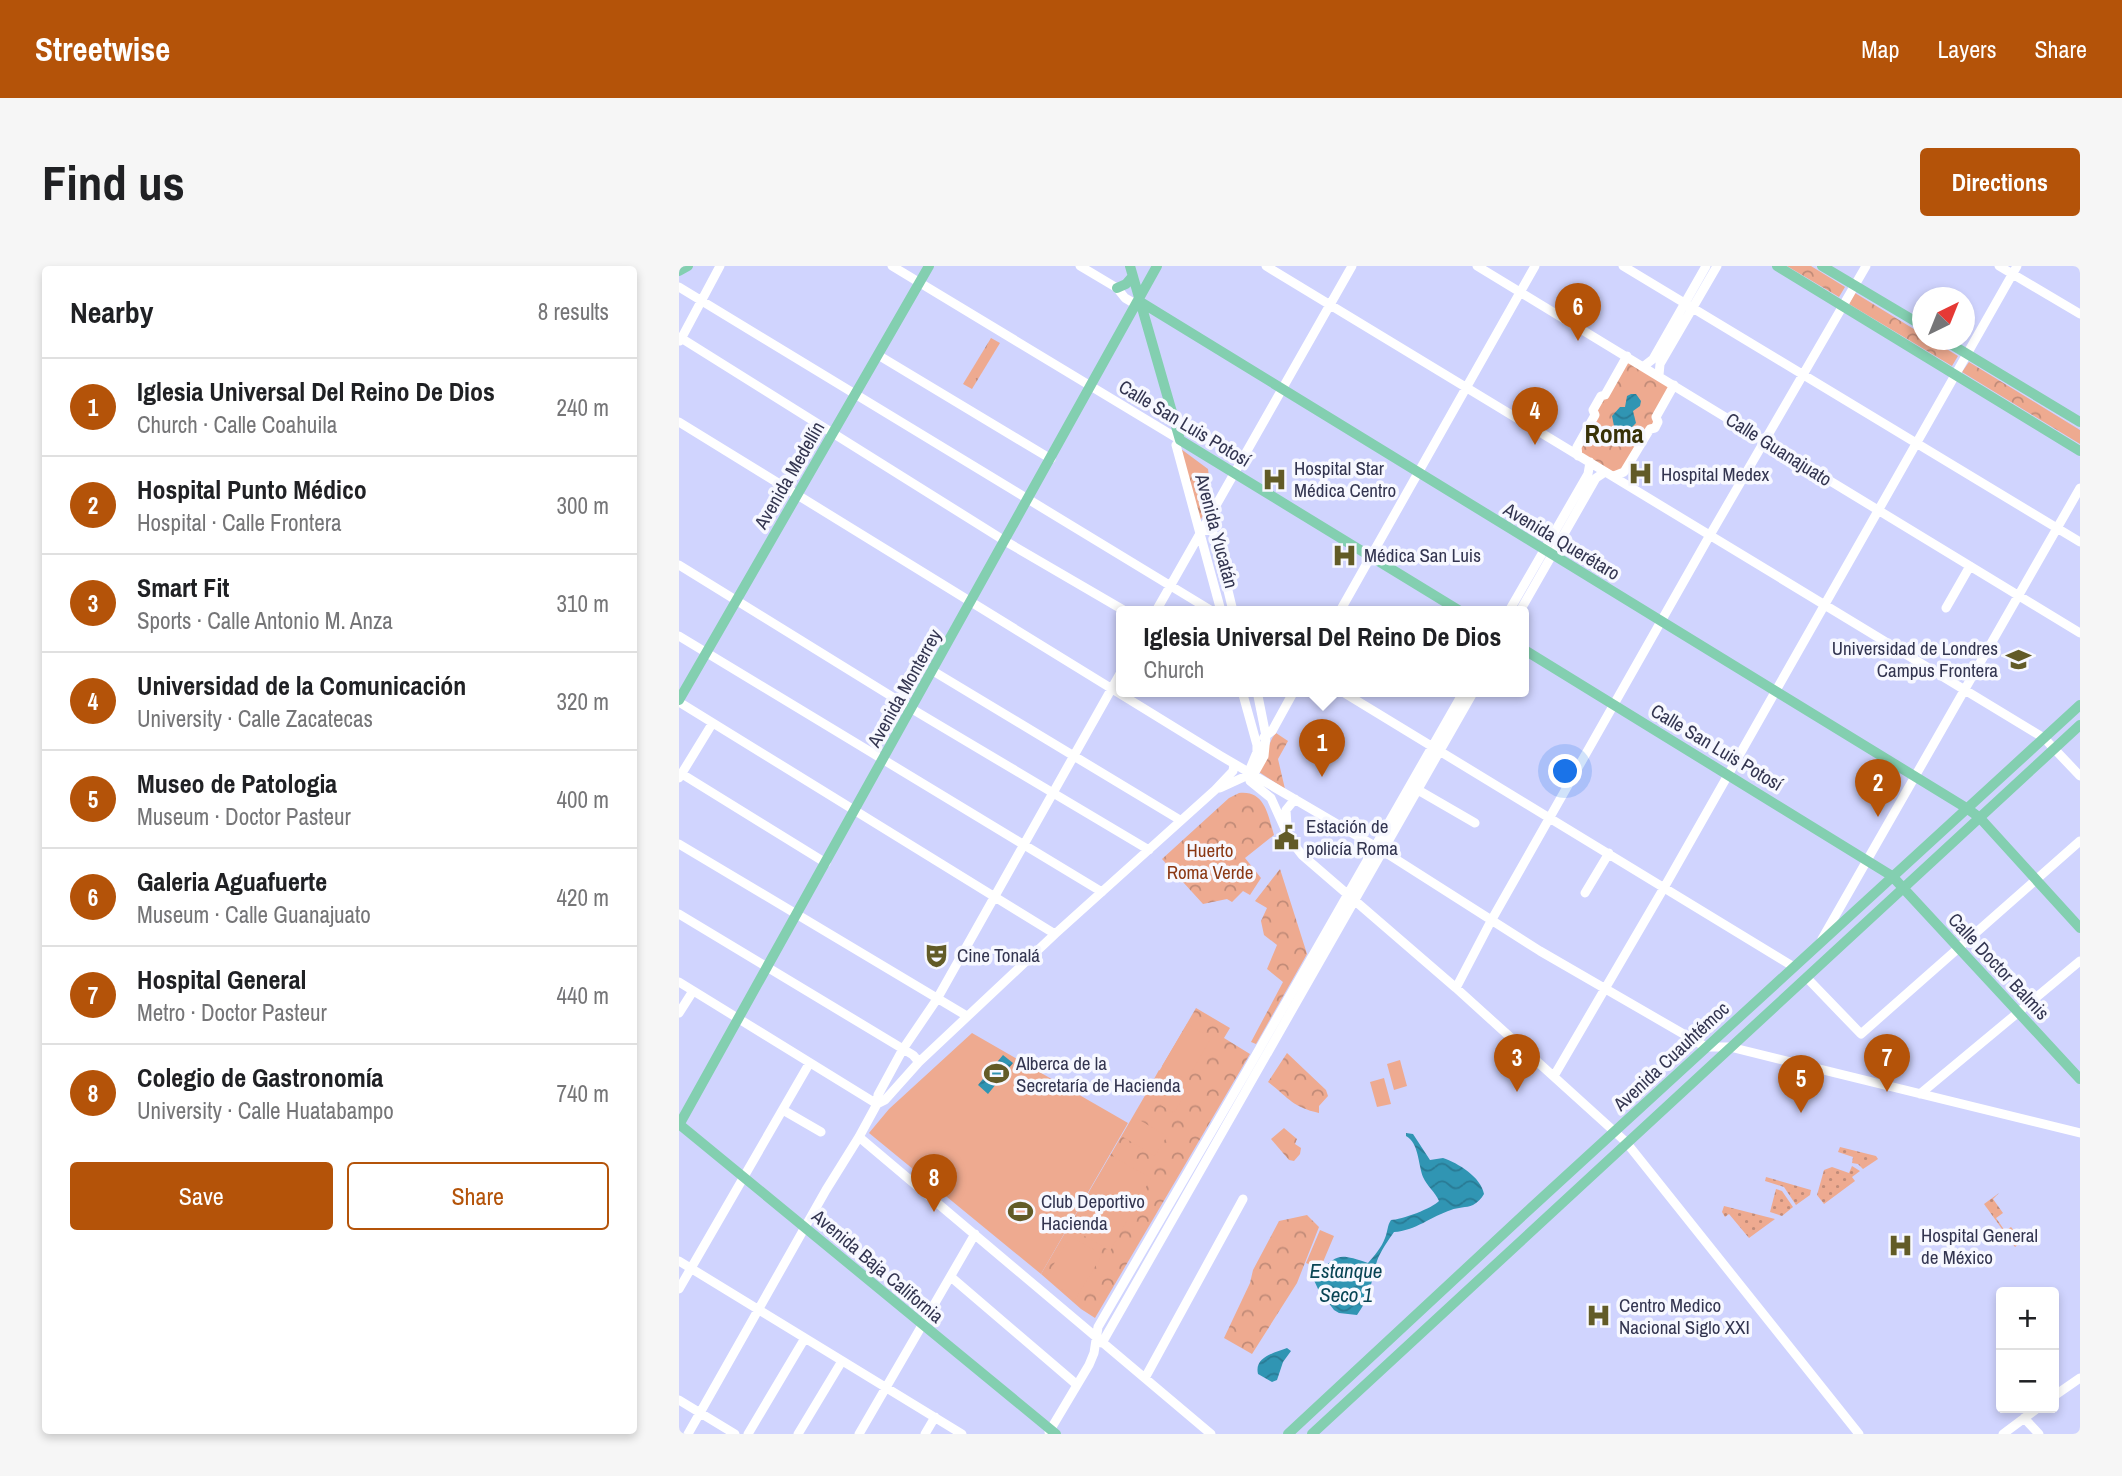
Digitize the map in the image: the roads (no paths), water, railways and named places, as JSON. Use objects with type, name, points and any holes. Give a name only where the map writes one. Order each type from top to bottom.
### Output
[{"type":"main road","points":[[679,271],[688,266]]},
{"type":"main road","name":"Avenida Medellín","points":[[679,701],[929,266]]},
{"type":"main road","name":"Avenida Monterrey","points":[[679,1124],[1157,266]]},
{"type":"main road","points":[[1777,266],[2080,451]]},
{"type":"main road","points":[[1822,266],[1912,320]]},
{"type":"main road","points":[[1117,288],[1126,284],[1132,271]]},
{"type":"main road","name":"Avenida Yucatán","points":[[1132,271],[1138,303],[1180,440]]},
{"type":"main road","name":"Avenida Querétaro","points":[[1138,303],[1968,809],[1980,818],[2080,928]]},
{"type":"main road","points":[[1125,327],[1138,324],[1146,327]]},
{"type":"main road","points":[[1962,350],[2080,422]]},
{"type":"main road","name":"Calle San Luis Potosí","points":[[1180,440],[1452,606]]},
{"type":"main road","name":"Calle San Luis Potosí","points":[[1529,653],[1892,876]]},
{"type":"main road","name":"Avenida Cuauhtémoc","points":[[1288,1434],[1821,940],[2080,705]]},
{"type":"main road","name":"Avenida Cuauhtémoc","points":[[1312,1434],[2080,725]]},
{"type":"main road","name":"Calle Doctor Balmis","points":[[1892,876],[2080,1079]]},
{"type":"main road","name":"Avenida Baja California","points":[[679,1124],[1051,1432]]},
{"type":"street","points":[[720,266],[680,340],[1005,541],[1116,606]]},
{"type":"street","name":"Calle San Luis Potosí","points":[[892,266],[1180,440]]},
{"type":"street","name":"Avenida Querétaro","points":[[1080,266],[1138,303]]},
{"type":"street","points":[[1266,266],[2044,738],[2080,776]]},
{"type":"street","points":[[1159,606],[1352,266]]},
{"type":"street","name":"Calle Guanajuato","points":[[1477,266],[2080,633]]},
{"type":"street","points":[[1343,606],[1535,266]]},
{"type":"street","points":[[1623,266],[2080,542]]},
{"type":"street","points":[[1659,375],[1659,367],[1706,266]]},
{"type":"street","points":[[1644,366],[1653,359],[1717,266]]},
{"type":"street","points":[[1456,988],[1491,921],[1710,535],[1866,266]]},
{"type":"street","points":[[1999,266],[2015,270],[2080,314]]},
{"type":"street","points":[[1554,1076],[1729,775],[2015,270]]},
{"type":"street","points":[[679,287],[1204,606]]},
{"type":"street","points":[[878,355],[1051,459]]},
{"type":"street","points":[[1579,456],[1577,447],[1595,415],[1593,410],[1601,396],[1605,395],[1627,356]]},
{"type":"street","points":[[1512,606],[1595,478],[1624,471],[1650,429],[1655,428],[1658,422],[1656,417],[1674,385]]},
{"type":"street","points":[[679,422],[1116,690]]},
{"type":"street","name":"Avenida Yucatán","points":[[1180,440],[1176,445],[1220,606]]},
{"type":"street","points":[[1522,606],[1588,474],[1590,462]]},
{"type":"street","points":[[1821,940],[2080,488]]},
{"type":"street","name":"Avenida Yucatán","points":[[1201,531],[1213,533],[1232,606]]},
{"type":"street","points":[[679,565],[912,709],[1149,850]]},
{"type":"street","points":[[1946,608],[1970,566]]},
{"type":"street","points":[[679,636],[1102,892]]},
{"type":"street","points":[[933,671],[1180,820]]},
{"type":"street","points":[[688,1434],[859,1137],[903,1049],[937,999],[1116,681]]},
{"type":"street","points":[[1126,697],[1234,764],[1379,848],[1491,921],[1706,1047],[1730,1047],[2080,1133]]},
{"type":"street","points":[[1245,697],[1257,752],[1250,769],[1250,781],[1271,798],[1302,855],[1456,988],[1626,1142],[1859,1434]]},
{"type":"street","points":[[1215,790],[1251,774],[1262,761],[1266,736],[1258,697]]},
{"type":"street","points":[[1256,740],[1272,730],[1291,697]]},
{"type":"street","points":[[1351,697],[1794,967]]},
{"type":"street","points":[[1379,848],[1418,790],[1461,697]]},
{"type":"street","points":[[1051,1432],[1234,1102],[1436,750],[1470,697]]},
{"type":"street","points":[[679,701],[712,724],[1055,934]]},
{"type":"street","points":[[712,724],[680,776],[826,863]]},
{"type":"street","points":[[877,1104],[885,1100],[919,1062],[1055,934],[1215,790],[1233,771],[1234,764]]},
{"type":"street","points":[[1418,790],[1475,823]]},
{"type":"street","points":[[1287,831],[1286,810],[1295,799]]},
{"type":"street","points":[[1807,978],[1861,1034],[2080,841]]},
{"type":"street","points":[[679,844],[967,1016]]},
{"type":"street","points":[[1585,894],[1609,853]]},
{"type":"street","points":[[679,914],[913,1055],[919,1062]]},
{"type":"street","points":[[1920,1094],[2080,961]]},
{"type":"street","points":[[679,982],[877,1104]]},
{"type":"street","points":[[679,1013],[693,991]]},
{"type":"street","points":[[679,1289],[809,1064]]},
{"type":"street","points":[[783,1110],[821,1132]]},
{"type":"street","points":[[859,1137],[1211,1434]]},
{"type":"street","points":[[1145,1378],[1243,1199]]},
{"type":"street","points":[[859,1434],[975,1234]]},
{"type":"street","points":[[679,1261],[962,1434]]},
{"type":"street","points":[[951,1277],[1076,1384]]},
{"type":"street","points":[[748,1434],[805,1338]]},
{"type":"street","points":[[798,1434],[842,1360]]},
{"type":"street","points":[[2059,1393],[2080,1378]]},
{"type":"street","points":[[679,1400],[736,1434]]},
{"type":"street","points":[[2003,1434],[2031,1413]]},
{"type":"street","points":[[925,1434],[935,1418]]},
{"type":"street","points":[[2024,1418],[2039,1434]]},
{"type":"water","points":[[1636,394],[1641,401],[1640,406],[1633,411],[1636,423],[1629,430],[1622,431],[1620,440],[1614,442],[1607,436],[1607,432],[1614,426],[1612,416],[1620,407],[1625,407],[1627,396]]},
{"type":"water","name":"Alberca de la Secretaría de Hacienda","points":[[1003,1055],[1013,1063],[988,1094],[978,1085]]},
{"type":"water","name":"Estanque Seco 1","points":[[1406,1133],[1413,1134],[1430,1160],[1443,1158],[1468,1172],[1478,1182],[1484,1194],[1473,1205],[1454,1209],[1409,1229],[1394,1232],[1378,1257],[1362,1308],[1357,1315],[1339,1313],[1318,1289],[1313,1278],[1337,1258],[1349,1257],[1368,1263],[1382,1245],[1391,1220],[1416,1213],[1439,1201],[1423,1177],[1416,1149]]},
{"type":"water","points":[[1287,1348],[1291,1351],[1283,1362],[1277,1380],[1272,1382],[1258,1374],[1262,1360]]},
{"type":"place","name":"Galeria Aguafuerte","points":[[1578,341]]},
{"type":"place","name":"Universidad de la Comunicación","points":[[1535,445]]},
{"type":"place","name":"Hospital Medex","points":[[1641,474]]},
{"type":"place","name":"Hospital Star Médica Centro","points":[[1274,479]]},
{"type":"place","name":"Médica San Luis","points":[[1344,555]]},
{"type":"place","name":"Universidad de Londres Campus Frontera","points":[[2018,659]]},
{"type":"place","name":"Iglesia Universal Del Reino De Dios","points":[[1322,777]]},
{"type":"place","name":"Hospital Punto Médico","points":[[1878,817]]},
{"type":"place","name":"Estación de policía Roma","points":[[1286,837]]},
{"type":"place","name":"Cine Tonalá","points":[[937,955]]},
{"type":"place","name":"Alberca de la Secretaría de Hacienda","points":[[996,1074]]},
{"type":"place","name":"Smart Fit","points":[[1517,1092]]},
{"type":"place","name":"Hospital General","points":[[1887,1092]]},
{"type":"place","name":"Museo de Patologia","points":[[1801,1113]]},
{"type":"place","name":"Colegio de Gastronomía","points":[[934,1212]]},
{"type":"place","name":"Club Deportivo Hacienda","points":[[1021,1212]]},
{"type":"place","name":"Hospital General de México","points":[[1901,1246]]},
{"type":"place","name":"Centro Medico Nacional Siglo XXI","points":[[1599,1316]]},
{"type":"district","name":"Roma","points":[[1614,434]]},
{"type":"park label","name":"Huerto Roma Verde","points":[[1210,861]]}]
